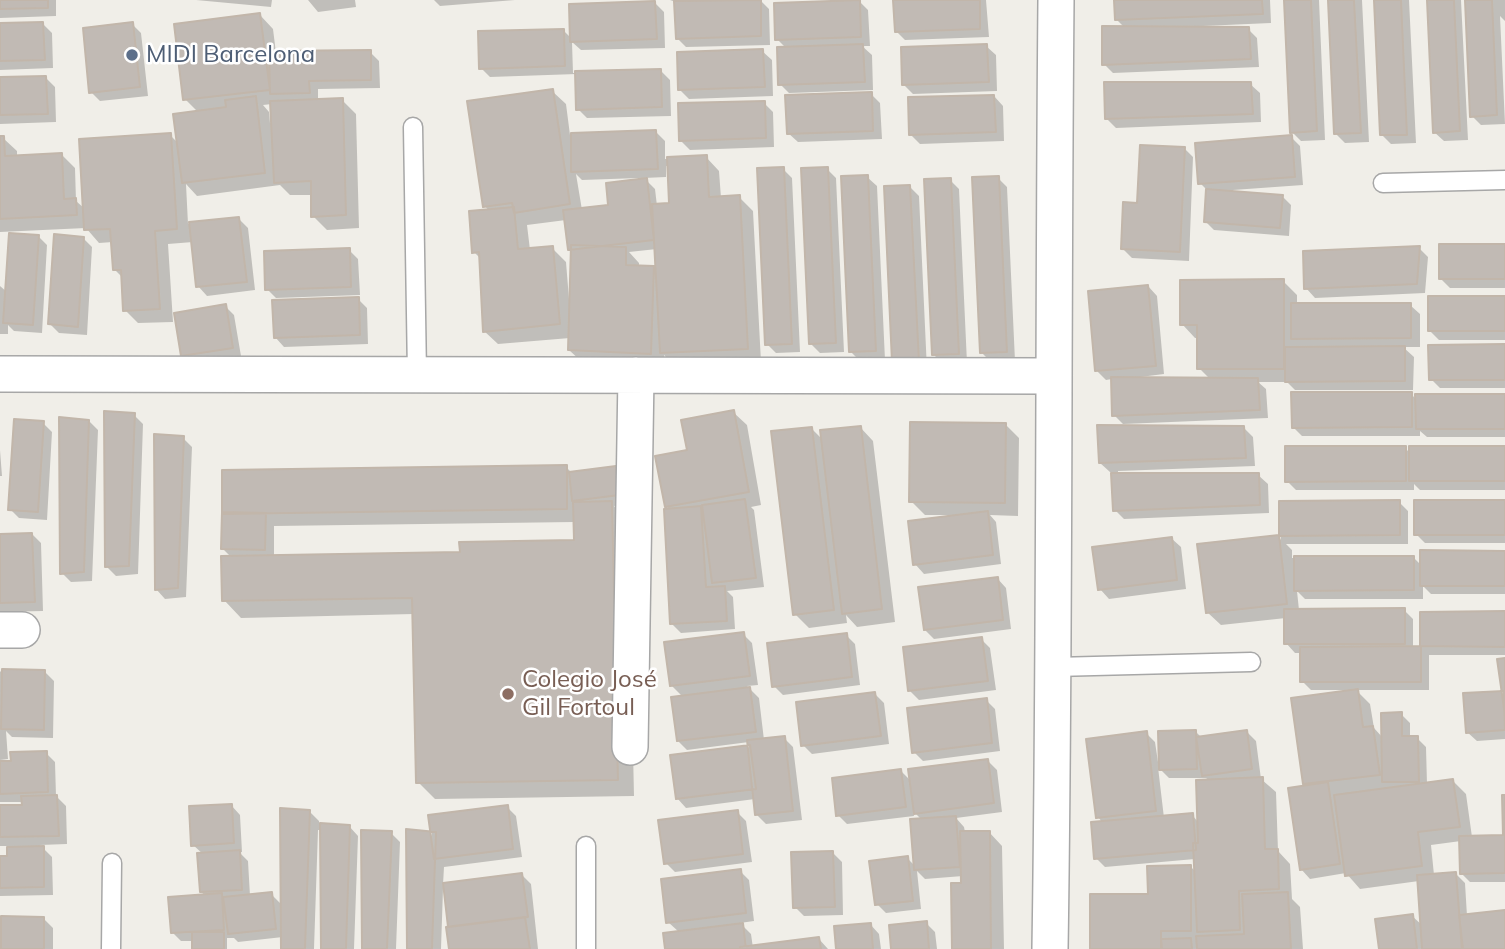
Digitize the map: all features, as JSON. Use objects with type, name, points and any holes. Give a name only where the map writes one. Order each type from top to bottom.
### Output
[{"type":"street","points":[[1050,949],[1055,667],[1053,376],[1056,0]]},
{"type":"street","points":[[0,374],[1053,376]]},
{"type":"street","points":[[630,747],[636,375]]},
{"type":"lane","points":[[413,127],[417,374]]},
{"type":"lane","points":[[1383,183],[1505,180]]},
{"type":"lane","points":[[1055,667],[1251,662]]},
{"type":"lane","points":[[586,846],[586,949]]},
{"type":"lane","points":[[111,949],[112,863]]},
{"type":"building","points":[[0,0],[48,0],[48,8],[0,9]]},
{"type":"building","points":[[761,0],[761,36],[676,39],[674,1]]},
{"type":"building","points":[[860,0],[861,37],[775,40],[774,3]]},
{"type":"building","points":[[893,0],[980,0],[980,29],[895,32]]},
{"type":"building","points":[[1114,0],[1262,0],[1263,14],[1115,20]]},
{"type":"building","points":[[1284,0],[1311,0],[1317,131],[1290,133]]},
{"type":"building","points":[[1328,0],[1354,0],[1361,133],[1334,134]]},
{"type":"building","points":[[1374,0],[1401,0],[1407,135],[1380,135]]},
{"type":"building","points":[[1427,0],[1454,0],[1460,131],[1433,133]]},
{"type":"building","points":[[1465,0],[1492,0],[1497,115],[1470,117]]},
{"type":"building","points":[[655,1],[657,39],[570,42],[569,4]]},
{"type":"building","points":[[260,13],[270,90],[183,100],[174,24]]},
{"type":"building","points":[[43,22],[45,60],[0,61],[0,23]]},
{"type":"building","points":[[133,22],[140,87],[89,93],[83,28]]},
{"type":"building","points":[[1102,26],[1249,27],[1251,59],[1102,65]]},
{"type":"building","points":[[564,29],[565,66],[479,69],[478,31]]},
{"type":"building","points":[[863,44],[865,82],[778,85],[777,47]]},
{"type":"building","points":[[987,44],[989,82],[902,85],[901,47]]},
{"type":"building","points":[[763,49],[765,87],[678,90],[677,52]]},
{"type":"building","points":[[371,50],[371,80],[309,81],[310,93],[270,94],[269,51]]},
{"type":"building","points":[[661,69],[662,107],[576,110],[575,71]]},
{"type":"building","points":[[46,76],[48,114],[0,115],[0,77]]},
{"type":"building","points":[[1104,82],[1251,82],[1253,114],[1105,119]]},
{"type":"building","points":[[553,89],[570,204],[514,213],[512,203],[483,207],[467,101]]},
{"type":"building","points":[[872,92],[873,131],[787,134],[785,95]]},
{"type":"building","points":[[994,95],[996,132],[909,135],[908,97]]},
{"type":"building","points":[[256,96],[265,173],[182,183],[173,114],[226,107],[225,100]]},
{"type":"building","points":[[343,98],[346,215],[311,217],[311,181],[274,183],[270,101]]},
{"type":"building","points":[[765,101],[766,138],[679,141],[678,103]]},
{"type":"building","points":[[656,130],[658,169],[571,172],[571,133]]},
{"type":"building","points":[[171,133],[177,229],[155,231],[160,309],[123,311],[121,270],[113,270],[110,229],[84,230],[79,139]]},
{"type":"building","points":[[1292,135],[1295,177],[1198,184],[1195,143]]},
{"type":"building","points":[[0,136],[4,136],[5,156],[62,153],[64,199],[76,198],[77,215],[0,219]]},
{"type":"building","points":[[1140,145],[1185,147],[1180,252],[1121,249],[1123,202],[1137,203]]},
{"type":"building","points":[[707,155],[709,197],[740,195],[748,349],[660,353],[652,204],[669,203],[667,157]]},
{"type":"building","points":[[784,167],[792,344],[765,345],[757,168]]},
{"type":"building","points":[[828,167],[836,343],[809,344],[801,168]]},
{"type":"building","points":[[868,175],[876,351],[849,352],[841,176]]},
{"type":"building","points":[[999,176],[1007,352],[980,353],[972,177]]},
{"type":"building","points":[[647,178],[654,240],[568,250],[563,210],[608,205],[606,183]]},
{"type":"building","points":[[951,178],[959,354],[932,355],[924,179]]},
{"type":"building","points":[[910,185],[919,361],[892,362],[884,186]]},
{"type":"building","points":[[1206,189],[1283,195],[1280,228],[1204,222]]},
{"type":"building","points":[[514,207],[518,249],[553,246],[560,324],[483,332],[479,252],[472,253],[469,211]]},
{"type":"building","points":[[239,217],[247,282],[196,287],[189,222]]},
{"type":"building","points":[[9,233],[39,235],[33,325],[3,323]]},
{"type":"building","points":[[54,234],[84,237],[78,327],[48,324]]},
{"type":"building","points":[[1439,244],[1505,244],[1505,279],[1439,279]]},
{"type":"building","points":[[571,245],[626,247],[626,265],[654,266],[651,354],[568,350]]},
{"type":"building","points":[[1420,246],[1417,284],[1304,289],[1303,251]]},
{"type":"building","points":[[350,248],[351,287],[265,290],[264,251]]},
{"type":"building","points":[[1284,279],[1284,369],[1197,369],[1197,325],[1180,325],[1180,280]]},
{"type":"building","points":[[1148,285],[1156,366],[1095,371],[1088,291]]},
{"type":"building","points":[[1428,296],[1505,296],[1505,331],[1428,331]]},
{"type":"building","points":[[359,297],[360,335],[274,338],[272,300]]},
{"type":"building","points":[[1291,303],[1411,303],[1411,338],[1291,339]]},
{"type":"building","points":[[226,304],[233,348],[181,356],[174,313]]},
{"type":"building","points":[[1505,344],[1505,380],[1429,380],[1428,345]]},
{"type":"building","points":[[1405,346],[1405,381],[1285,382],[1285,347]]},
{"type":"building","points":[[1111,377],[1258,378],[1260,410],[1112,416]]},
{"type":"building","points":[[1291,392],[1412,392],[1412,427],[1292,428]]},
{"type":"building","points":[[1415,394],[1505,394],[1505,429],[1416,429]]},
{"type":"building","points":[[734,410],[749,492],[665,507],[655,456],[687,450],[681,420]]},
{"type":"building","points":[[104,411],[135,413],[129,566],[105,567]]},
{"type":"building","points":[[59,417],[89,420],[84,572],[60,574]]},
{"type":"building","points":[[14,419],[44,421],[38,512],[8,510]]},
{"type":"building","points":[[910,422],[1006,423],[1005,503],[909,502]]},
{"type":"building","points":[[1097,425],[1244,426],[1246,458],[1099,463]]},
{"type":"building","points":[[861,426],[882,609],[842,614],[820,430]]},
{"type":"building","points":[[812,427],[834,610],[793,615],[771,431]]},
{"type":"building","points":[[154,434],[184,436],[178,588],[155,590]]},
{"type":"building","points":[[1285,446],[1406,446],[1406,481],[1285,482]]},
{"type":"building","points":[[1409,446],[1505,446],[1505,481],[1409,481]]},
{"type":"building","points":[[567,465],[567,509],[222,514],[222,470]]},
{"type":"building","points":[[616,466],[620,495],[572,501],[569,472]]},
{"type":"building","points":[[1111,473],[1259,473],[1260,505],[1113,511]]},
{"type":"building","points":[[745,499],[756,578],[712,583],[702,505]]},
{"type":"building","points":[[1400,500],[1400,535],[1279,536],[1279,501]]},
{"type":"building","points":[[1414,500],[1505,500],[1505,535],[1414,535]]},
{"type":"building","points":[[612,501],[618,780],[416,783],[412,598],[222,601],[221,556],[460,552],[459,542],[574,540],[573,502]]},
{"type":"building","points":[[701,506],[706,587],[725,586],[727,621],[670,624],[664,509]]},
{"type":"building","points":[[988,511],[993,555],[913,565],[908,521]]},
{"type":"building","points":[[222,512],[266,513],[265,550],[221,549]]},
{"type":"building","points":[[32,533],[35,602],[0,603],[0,534]]},
{"type":"building","points":[[1279,535],[1287,604],[1206,613],[1197,544]]},
{"type":"building","points":[[1172,537],[1177,580],[1098,590],[1092,547]]},
{"type":"building","points":[[1420,550],[1505,551],[1505,586],[1420,586]]},
{"type":"building","points":[[1294,556],[1414,556],[1414,590],[1294,591]]},
{"type":"building","points":[[998,577],[1003,620],[924,630],[918,587]]},
{"type":"building","points":[[1405,608],[1405,644],[1284,644],[1284,609]]},
{"type":"building","points":[[1505,611],[1505,647],[1420,646],[1420,612]]},
{"type":"building","points":[[744,632],[750,676],[670,686],[664,642]]},
{"type":"building","points":[[847,633],[852,677],[772,687],[767,643]]},
{"type":"building","points":[[982,637],[988,681],[908,691],[903,647]]},
{"type":"building","points":[[1421,646],[1421,682],[1300,682],[1300,647]]},
{"type":"building","points":[[1505,658],[1505,715],[1497,659]]},
{"type":"building","points":[[2,669],[45,670],[44,730],[1,729]]},
{"type":"building","points":[[750,687],[756,732],[677,741],[671,697]]},
{"type":"building","points":[[1358,689],[1363,727],[1373,726],[1380,775],[1303,784],[1291,698]]},
{"type":"building","points":[[1504,691],[1505,730],[1466,733],[1463,693]]},
{"type":"building","points":[[875,692],[881,736],[801,746],[796,702]]},
{"type":"building","points":[[987,698],[992,743],[912,753],[907,708]]},
{"type":"building","points":[[1402,712],[1402,736],[1418,736],[1419,782],[1382,782],[1381,713]]},
{"type":"building","points":[[1196,730],[1197,769],[1159,770],[1158,731]]},
{"type":"building","points":[[1247,730],[1252,769],[1202,776],[1196,737]]},
{"type":"building","points":[[1147,731],[1156,811],[1096,818],[1086,739]]},
{"type":"building","points":[[785,736],[793,811],[755,815],[747,740]]},
{"type":"building","points":[[750,745],[756,789],[676,799],[670,755]]},
{"type":"building","points":[[47,751],[48,792],[0,794],[0,761],[11,761],[10,752]]},
{"type":"building","points":[[988,759],[994,803],[914,814],[908,769]]},
{"type":"building","points":[[901,769],[906,807],[836,816],[832,778]]},
{"type":"building","points":[[1263,777],[1265,849],[1278,849],[1279,889],[1239,891],[1240,930],[1197,932],[1193,843],[1198,843],[1196,780]]},
{"type":"building","points":[[1453,779],[1460,827],[1418,832],[1422,866],[1345,876],[1334,795]]},
{"type":"building","points":[[1328,782],[1340,864],[1300,870],[1288,788]]},
{"type":"building","points":[[57,795],[59,836],[0,837],[0,805],[22,805],[21,796]]},
{"type":"building","points":[[1502,795],[1505,795],[1505,873],[1460,874],[1459,836],[1503,835]]},
{"type":"building","points":[[232,804],[234,843],[191,846],[189,806]]},
{"type":"building","points":[[508,805],[513,849],[434,859],[428,815]]},
{"type":"building","points":[[280,808],[310,810],[305,949],[281,949]]},
{"type":"building","points":[[738,810],[743,854],[664,864],[658,820]]},
{"type":"building","points":[[1193,813],[1196,850],[1094,859],[1091,822]]},
{"type":"building","points":[[956,816],[960,867],[914,870],[910,819]]},
{"type":"building","points":[[320,823],[350,825],[346,949],[321,949]]},
{"type":"building","points":[[406,829],[436,832],[432,949],[407,949]]},
{"type":"building","points":[[361,830],[392,831],[387,949],[362,949]]},
{"type":"building","points":[[960,831],[990,831],[991,949],[952,949],[951,883],[961,883]]},
{"type":"building","points":[[44,846],[44,887],[0,888],[0,856],[7,856],[7,847]]},
{"type":"building","points":[[240,850],[242,890],[200,892],[197,853]]},
{"type":"building","points":[[833,851],[835,907],[793,908],[791,852]]},
{"type":"building","points":[[908,856],[913,901],[875,905],[869,861]]},
{"type":"building","points":[[1191,865],[1191,931],[1161,931],[1161,949],[1090,949],[1090,894],[1148,894],[1147,866]]},
{"type":"building","points":[[741,869],[746,913],[666,923],[661,879]]},
{"type":"building","points":[[1456,872],[1462,949],[1422,949],[1417,875]]},
{"type":"building","points":[[522,873],[528,917],[448,927],[443,883]]},
{"type":"building","points":[[272,892],[276,929],[228,934],[223,897]]},
{"type":"building","points":[[1288,892],[1291,949],[1197,949],[1196,936],[1244,934],[1242,894]]},
{"type":"building","points":[[222,893],[224,930],[171,933],[168,897]]},
{"type":"building","points":[[1505,910],[1505,949],[1463,949],[1459,915]]},
{"type":"building","points":[[1413,914],[1417,949],[1379,949],[1375,919]]},
{"type":"building","points":[[1,916],[44,917],[44,949],[1,949]]},
{"type":"building","points":[[525,917],[530,949],[449,949],[446,927]]},
{"type":"building","points":[[927,921],[929,949],[891,949],[889,925]]},
{"type":"building","points":[[743,923],[746,949],[665,949],[663,933]]},
{"type":"building","points":[[871,923],[873,949],[836,949],[834,926]]},
{"type":"building","points":[[192,932],[224,932],[224,949],[192,949]]},
{"type":"building","points":[[819,937],[821,949],[740,949],[740,947]]},
{"type":"building","points":[[1191,938],[1192,949],[1162,949],[1161,939]]},
{"type":"place","name":"MIDI Barcelona","points":[[132,55]]},
{"type":"place","name":"Colegio José Gil Fortoul","points":[[508,694]]}]
